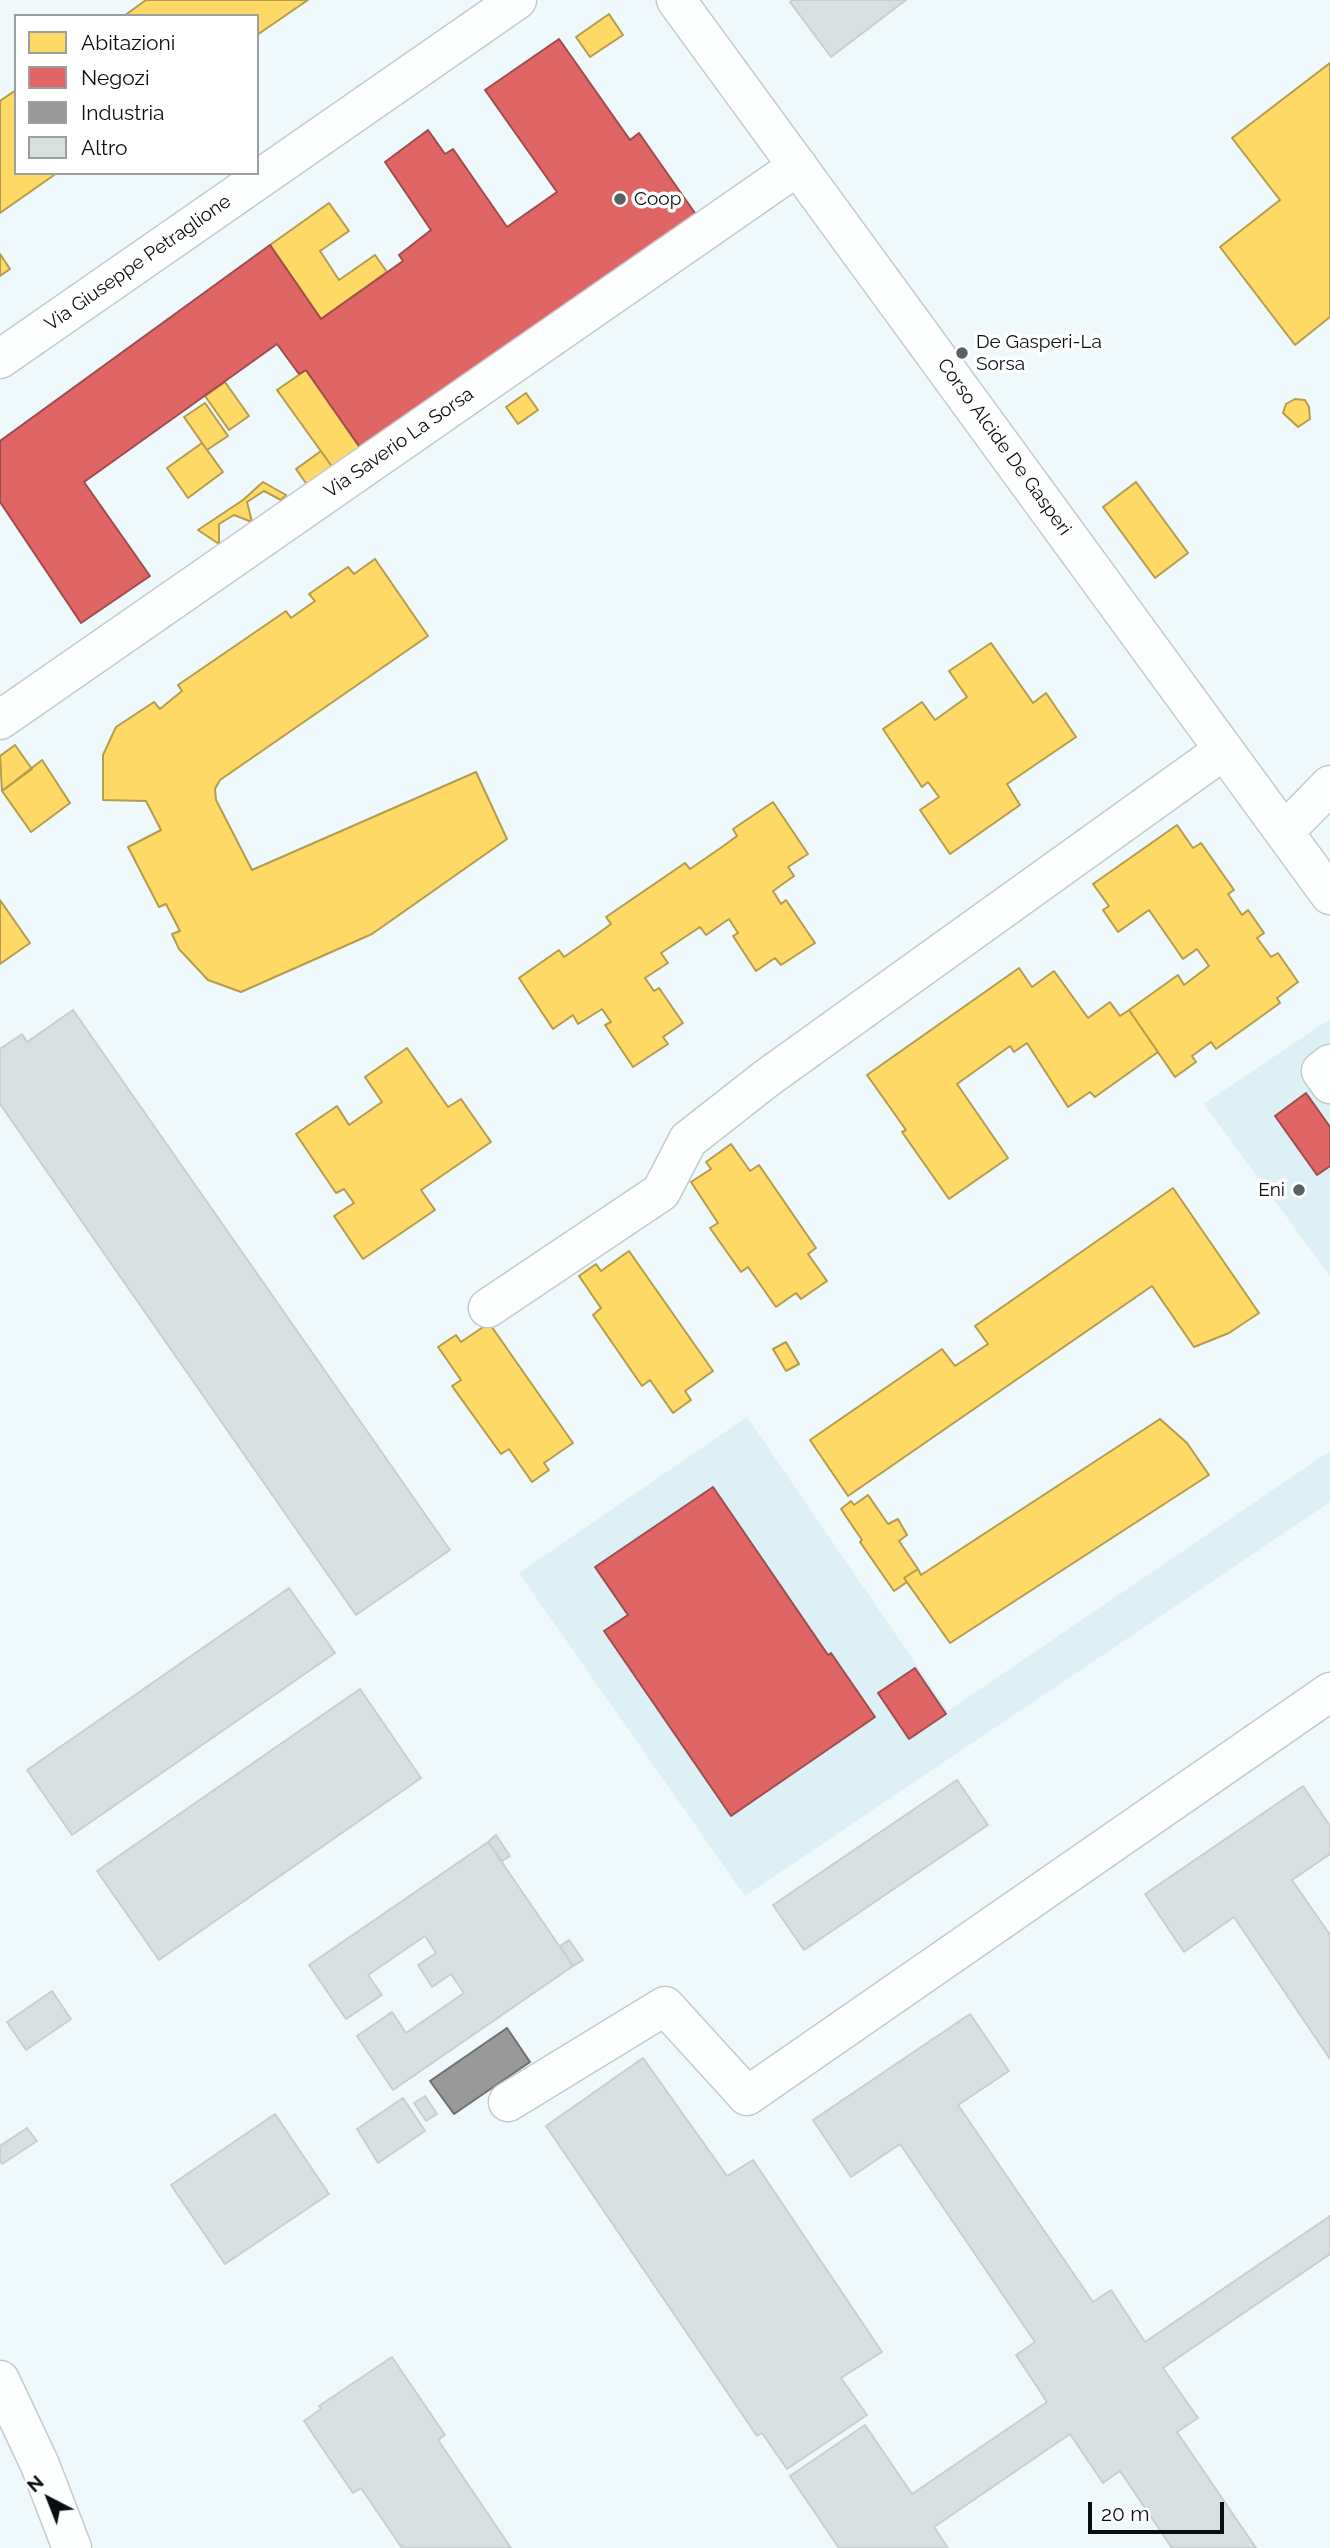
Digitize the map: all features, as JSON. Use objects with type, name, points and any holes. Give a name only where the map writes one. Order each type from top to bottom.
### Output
[{"type":"street","name":"Via Giuseppe Petraglione","points":[[0,359],[517,0]]},
{"type":"street","name":"Corso Alcide De Gasperi","points":[[676,0],[1330,895]]},
{"type":"street","name":"Via Saverio La Sorsa","points":[[0,720],[798,166]]},
{"type":"street","points":[[488,1308],[661,1192],[688,1140],[767,1078],[1224,750]]},
{"type":"street","points":[[1284,832],[1330,785]]},
{"type":"street","points":[[1330,1064],[1321,1071],[1330,1084]]},
{"type":"street","points":[[508,2102],[665,2006],[747,2096],[1330,1692]]},
{"type":"street","points":[[0,2380],[40,2465],[72,2548]]},
{"type":"shaded area","name":"Eni","points":[[1330,1019],[1330,1276],[1204,1104]]},
{"type":"shaded area","points":[[747,1417],[948,1711],[1330,1451],[1330,1502],[745,1896],[519,1573]]},
{"type":"building: Abitazioni","points":[[146,0],[308,0],[259,34],[259,14],[127,14]]},
{"type":"building: Abitazioni","points":[[609,14],[623,35],[590,57],[576,37]]},
{"type":"building: Abitazioni","points":[[1330,63],[1330,317],[1295,345],[1220,247],[1280,200],[1232,138]]},
{"type":"building: Abitazioni","points":[[14,91],[14,175],[54,175],[0,213],[0,101]]},
{"type":"building: Abitazioni","points":[[329,203],[349,231],[320,251],[339,280],[375,255],[387,272],[321,319],[270,245]]},
{"type":"building: Abitazioni","points":[[0,254],[10,269],[0,276]]},
{"type":"building: Abitazioni","points":[[306,370],[361,449],[333,468],[277,390]]},
{"type":"building: Abitazioni","points":[[225,382],[249,416],[229,430],[205,396]]},
{"type":"building: Abitazioni","points":[[526,393],[538,410],[518,424],[506,407]]},
{"type":"building: Abitazioni","points":[[1295,399],[1305,400],[1309,407],[1310,419],[1298,427],[1283,413],[1286,404]]},
{"type":"building: Abitazioni","points":[[205,403],[228,436],[207,450],[184,417]]},
{"type":"building: Abitazioni","points":[[202,443],[223,472],[188,498],[167,468]]},
{"type":"building: Abitazioni","points":[[321,451],[333,468],[308,486],[296,469]]},
{"type":"building: Abitazioni","points":[[263,482],[286,495],[281,500],[264,491],[247,502],[252,522],[234,515],[219,524],[219,544],[198,530],[243,500]]},
{"type":"building: Abitazioni","points":[[1136,482],[1188,553],[1155,578],[1103,507]]},
{"type":"building: Abitazioni","points":[[375,559],[428,636],[220,780],[215,789],[216,800],[252,870],[476,772],[507,839],[372,934],[241,992],[208,980],[179,949],[172,934],[180,931],[166,904],[159,907],[128,847],[161,830],[146,801],[103,800],[103,755],[116,727],[154,702],[160,709],[182,691],[178,685],[286,611],[291,618],[315,601],[309,594],[348,567],[354,574]]},
{"type":"building: Abitazioni","points":[[991,643],[1033,703],[1046,693],[1076,737],[1007,784],[1020,805],[950,854],[920,810],[939,797],[928,782],[922,787],[883,729],[922,702],[935,720],[967,697],[949,671]]},
{"type":"building: Abitazioni","points":[[15,745],[32,769],[2,791],[0,756]]},
{"type":"building: Abitazioni","points":[[42,760],[70,803],[31,832],[2,791]]},
{"type":"building: Abitazioni","points":[[773,802],[808,854],[788,867],[794,876],[773,891],[781,904],[786,900],[815,943],[781,965],[775,958],[756,971],[733,936],[738,933],[729,919],[706,935],[700,927],[661,953],[668,963],[645,978],[654,991],[659,988],[683,1023],[663,1037],[668,1044],[633,1067],[605,1025],[611,1022],[602,1009],[578,1024],[573,1015],[553,1029],[519,978],[559,950],[564,957],[596,935],[611,924],[606,917],[685,863],[690,869],[722,847],[737,836],[733,829]]},
{"type":"building: Abitazioni","points":[[1177,825],[1193,848],[1201,843],[1234,890],[1228,894],[1242,915],[1248,910],[1264,933],[1257,938],[1271,957],[1278,953],[1298,982],[1277,998],[1280,1003],[1216,1049],[1211,1042],[1192,1056],[1196,1062],[1175,1077],[1129,1010],[1178,975],[1184,985],[1209,966],[1197,949],[1183,959],[1149,910],[1118,932],[1103,910],[1109,906],[1093,884]]},
{"type":"building: Abitazioni","points":[[0,900],[30,943],[0,964]]},
{"type":"building: Abitazioni","points":[[1019,968],[1032,987],[1054,971],[1088,1018],[1110,1002],[1120,1016],[1129,1010],[1158,1052],[1095,1097],[1090,1092],[1068,1107],[1027,1043],[1014,1052],[1010,1046],[957,1084],[1008,1158],[949,1199],[902,1132],[906,1130],[867,1075]]},
{"type":"building: Abitazioni","points":[[407,1048],[448,1107],[461,1099],[491,1142],[421,1190],[435,1210],[363,1259],[334,1216],[354,1203],[344,1189],[336,1193],[296,1134],[337,1106],[349,1125],[382,1102],[365,1077]]},
{"type":"building: Abitazioni","points":[[731,1144],[750,1171],[759,1165],[816,1248],[808,1254],[827,1281],[801,1299],[796,1293],[776,1307],[748,1267],[741,1272],[710,1228],[718,1223],[691,1182],[711,1169],[706,1162]]},
{"type":"building: Abitazioni","points":[[1173,1188],[1259,1313],[1229,1333],[1194,1347],[1152,1286],[848,1496],[810,1440],[942,1349],[955,1366],[988,1344],[975,1326]]},
{"type":"building: Abitazioni","points":[[629,1251],[713,1371],[685,1391],[691,1400],[673,1413],[650,1380],[642,1386],[593,1315],[601,1308],[579,1276],[596,1264],[601,1271]]},
{"type":"building: Abitazioni","points":[[489,1323],[573,1443],[544,1463],[549,1470],[532,1482],[509,1449],[501,1454],[452,1386],[461,1380],[438,1347],[456,1335],[461,1342]]},
{"type":"building: Abitazioni","points":[[786,1342],[799,1364],[786,1371],[773,1349]]},
{"type":"building: Abitazioni","points":[[1160,1419],[1187,1443],[1209,1475],[950,1643],[904,1578],[918,1569],[921,1575]]},
{"type":"building: Abitazioni","points":[[868,1495],[888,1524],[898,1519],[907,1535],[899,1541],[918,1569],[904,1578],[907,1582],[894,1591],[841,1509],[851,1501],[854,1505]]},
{"type":"building: Negozi","points":[[559,39],[630,140],[639,133],[697,216],[361,449],[306,370],[299,374],[277,344],[84,482],[150,576],[81,623],[0,502],[0,441],[270,245],[321,319],[403,261],[399,255],[431,230],[385,162],[428,130],[445,154],[453,149],[507,227],[557,192],[485,90]]},
{"type":"building: Negozi","points":[[1306,1093],[1330,1127],[1330,1166],[1317,1175],[1275,1116]]},
{"type":"building: Negozi","points":[[713,1487],[828,1655],[831,1653],[875,1717],[731,1816],[604,1631],[628,1615],[595,1567]]},
{"type":"building: Negozi","points":[[915,1668],[946,1714],[909,1739],[878,1693]]},
{"type":"building: Industria","points":[[507,2028],[530,2062],[454,2114],[430,2081]]},
{"type":"building: Altro","points":[[906,0],[831,57],[790,2]]},
{"type":"building: Altro","points":[[73,1010],[450,1550],[356,1615],[0,1104],[0,1049],[22,1034],[27,1042]]},
{"type":"building: Altro","points":[[289,1588],[335,1653],[72,1835],[27,1770]]},
{"type":"building: Altro","points":[[360,1689],[421,1778],[159,1960],[97,1871]]},
{"type":"building: Altro","points":[[957,1780],[988,1825],[804,1950],[773,1905]]},
{"type":"building: Altro","points":[[1303,1786],[1330,1826],[1330,1854],[1292,1880],[1330,1935],[1330,2059],[1234,1917],[1184,1952],[1145,1894]]},
{"type":"building: Altro","points":[[496,1835],[510,1856],[502,1861],[488,1842]]},
{"type":"building: Altro","points":[[488,1842],[573,1966],[393,2090],[357,2036],[392,2012],[406,2033],[464,1993],[451,1974],[432,1987],[418,1965],[436,1953],[425,1936],[368,1975],[382,1995],[346,2019],[309,1965]]},
{"type":"building: Altro","points":[[569,1940],[583,1960],[573,1966],[560,1946]]},
{"type":"building: Altro","points":[[52,1991],[71,2019],[26,2050],[7,2022]]},
{"type":"building: Altro","points":[[970,2014],[1009,2071],[958,2105],[1093,2302],[1111,2290],[1145,2342],[1330,2216],[1330,2254],[1163,2368],[1198,2418],[1177,2432],[1256,2548],[1172,2548],[1120,2471],[1103,2483],[1070,2434],[934,2527],[948,2548],[839,2548],[790,2476],[865,2425],[912,2494],[1047,2402],[1016,2355],[1035,2342],[900,2144],[851,2177],[813,2120]]},
{"type":"building: Altro","points":[[643,2058],[727,2176],[753,2160],[882,2352],[841,2378],[867,2415],[787,2469],[762,2433],[757,2436],[546,2126]]},
{"type":"building: Altro","points":[[425,2096],[437,2114],[426,2121],[414,2103]]},
{"type":"building: Altro","points":[[403,2098],[425,2131],[378,2163],[357,2129]]},
{"type":"building: Altro","points":[[275,2114],[329,2194],[225,2264],[171,2185]]},
{"type":"building: Altro","points":[[27,2128],[37,2141],[2,2164],[0,2146]]},
{"type":"building: Altro","points":[[392,2357],[445,2435],[438,2440],[511,2548],[402,2548],[361,2488],[353,2493],[304,2421],[321,2409],[319,2406]]},
{"type":"place","name":"Coop","points":[[620,199]]},
{"type":"place","name":"De Gasperi-La Sorsa","points":[[962,353]]},
{"type":"place","name":"Eni","points":[[1299,1190]]}]
